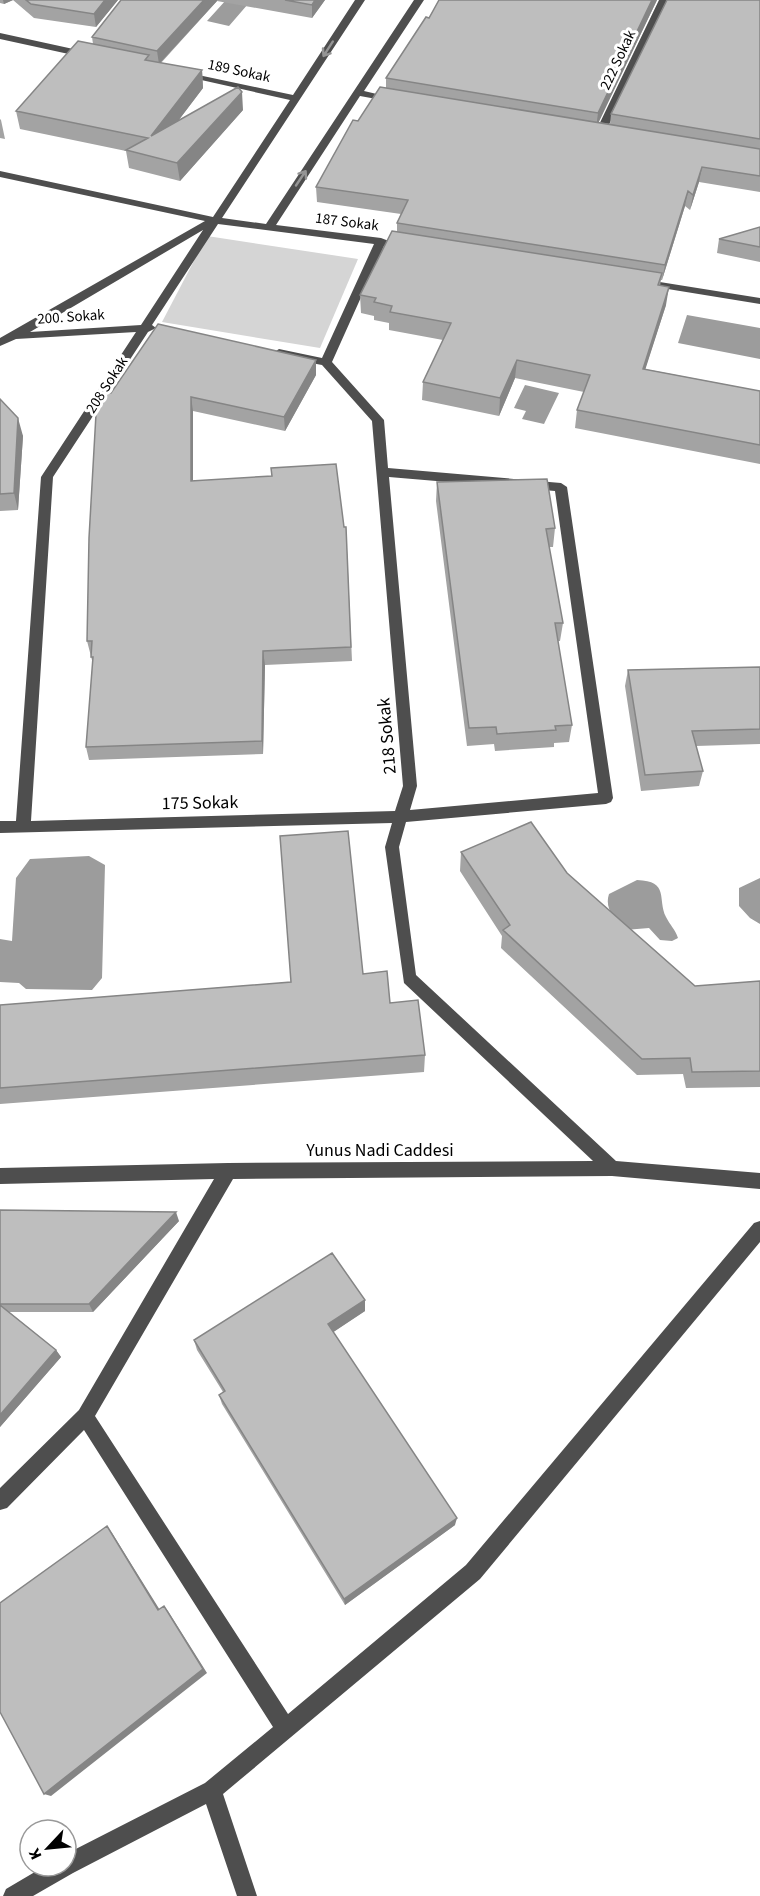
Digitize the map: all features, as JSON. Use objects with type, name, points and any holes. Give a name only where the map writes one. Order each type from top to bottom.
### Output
[{"type":"street","name":"208 Sokak","points":[[23,827],[47,477],[360,0]]},
{"type":"street","points":[[269,227],[419,0]]},
{"type":"street","name":"222 Sokak","points":[[600,133],[664,0]]},
{"type":"street","points":[[0,36],[94,56]]},
{"type":"street","points":[[82,54],[90,45]]},
{"type":"street","name":"189 Sokak","points":[[173,73],[296,98]]},
{"type":"street","points":[[358,93],[404,101]]},
{"type":"street","points":[[589,131],[612,135]]},
{"type":"street","name":"187 Sokak","points":[[0,174],[214,220],[405,245]]},
{"type":"street","points":[[14,336],[214,220]]},
{"type":"street","points":[[270,351],[326,362],[381,241]]},
{"type":"street","points":[[630,280],[760,301]]},
{"type":"street","name":"200. Sokak","points":[[0,342],[14,336],[144,327],[167,331]]},
{"type":"street","name":"218 Sokak","points":[[326,362],[378,420],[410,786],[392,847],[409,978],[612,1168]]},
{"type":"street","name":"175 Sokak","points":[[0,827],[400,817],[606,798],[561,487],[382,472]]},
{"type":"street","name":"Yunus Nadi Caddesi","points":[[0,1176],[228,1171],[612,1168],[760,1181]]},
{"type":"street","points":[[0,1501],[86,1416],[228,1171]]},
{"type":"street","points":[[78,1859],[212,1790],[473,1572],[760,1228]]},
{"type":"street","points":[[86,1416],[285,1728]]},
{"type":"street","points":[[212,1790],[247,1896]]},
{"type":"street","points":[[13,1896],[44,1878]]},
{"type":"shaded area","points":[[226,0],[248,4],[229,26],[207,21]]},
{"type":"shaded area","points":[[207,236],[358,259],[320,348],[162,322]]},
{"type":"shaded area","points":[[687,315],[760,328],[760,359],[678,343]]},
{"type":"shaded area","points":[[525,385],[559,393],[544,424],[522,419],[526,411],[514,408]]},
{"type":"shaded area","points":[[89,856],[105,865],[102,978],[92,990],[26,989],[19,983],[0,982],[0,939],[12,941],[16,878],[30,859]]},
{"type":"shaded area","points":[[760,878],[760,924],[750,918],[739,906],[739,888]]},
{"type":"shaded area","points":[[637,880],[647,881],[658,887],[666,917],[678,938],[672,941],[660,940],[649,928],[625,930],[614,918],[609,909],[609,894]]},
{"type":"building","points":[[26,0],[105,0],[94,14],[31,4]]},
{"type":"building","points":[[121,0],[204,0],[157,51],[92,37]]},
{"type":"building","points":[[285,0],[315,0],[312,5]]},
{"type":"building","points":[[439,0],[652,0],[598,113],[386,78],[426,17],[429,18]]},
{"type":"building","points":[[667,0],[760,0],[760,139],[611,114]]},
{"type":"building","points":[[78,41],[149,55],[145,60],[202,70],[151,136],[238,87],[242,92],[177,163],[126,150],[148,138],[16,111]]},
{"type":"building","points":[[380,87],[760,149],[760,176],[702,167],[693,195],[688,191],[665,265],[397,223],[408,200],[316,187],[353,120],[358,121]]},
{"type":"building","points":[[760,227],[760,247],[719,239]]},
{"type":"building","points":[[392,231],[662,273],[658,285],[669,287],[643,369],[760,391],[760,445],[577,410],[590,375],[517,360],[500,398],[423,382],[451,323],[390,312],[392,306],[374,302],[376,298],[360,295]]},
{"type":"building","points":[[158,324],[316,360],[284,417],[191,397],[191,481],[272,476],[271,468],[336,464],[344,527],[346,527],[351,647],[263,651],[262,741],[86,747],[93,657],[91,657],[92,641],[87,641],[89,538],[96,414],[104,392],[111,393]]},
{"type":"building","points":[[0,399],[18,418],[14,493],[0,494]]},
{"type":"building","points":[[547,479],[555,528],[546,529],[563,623],[555,623],[572,725],[555,726],[556,730],[497,734],[496,727],[469,728],[437,482]]},
{"type":"building","points":[[760,667],[760,729],[692,731],[703,771],[645,775],[628,670]]},
{"type":"building","points":[[531,822],[567,873],[695,986],[760,981],[760,1071],[692,1072],[690,1058],[642,1059],[503,930],[510,925],[461,852]]},
{"type":"building","points":[[348,831],[363,974],[387,971],[390,1003],[418,1000],[425,1055],[0,1088],[0,1005],[291,982],[280,836]]},
{"type":"building","points":[[0,1210],[176,1212],[89,1304],[0,1304]]},
{"type":"building","points":[[332,1253],[365,1300],[328,1324],[457,1518],[344,1599],[219,1395],[225,1391],[194,1340]]},
{"type":"building","points":[[0,1305],[56,1350],[0,1415]]},
{"type":"building","points":[[107,1526],[158,1610],[164,1606],[203,1669],[44,1794],[0,1712],[0,1603]]}]
